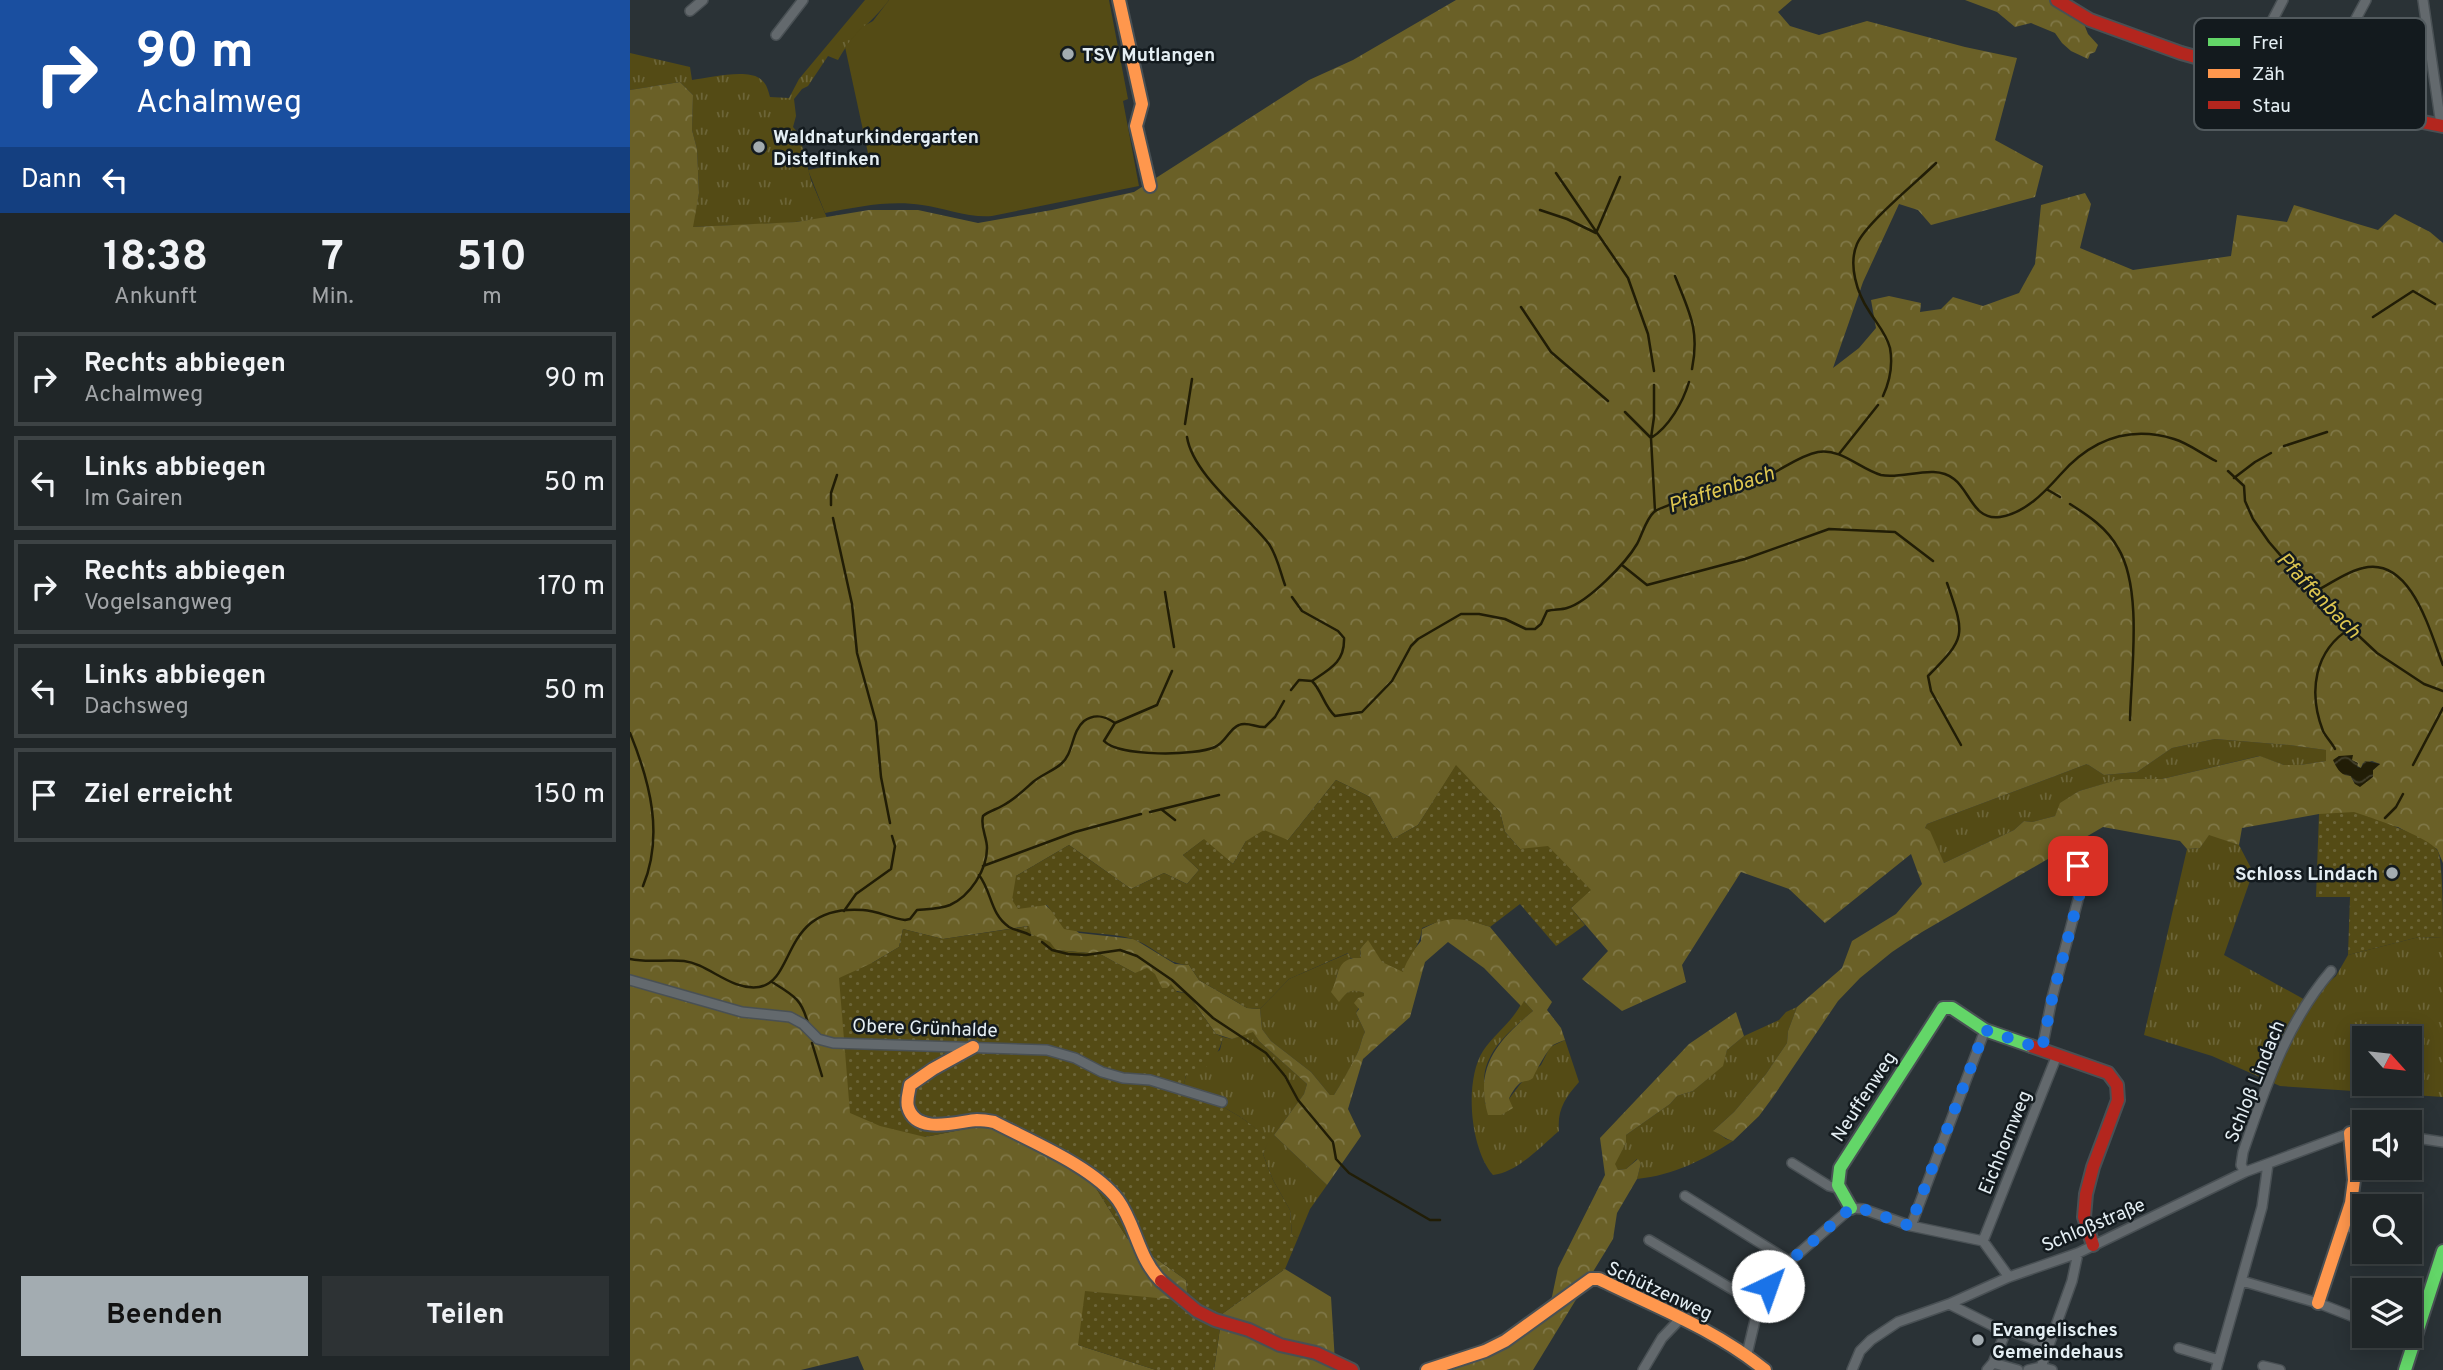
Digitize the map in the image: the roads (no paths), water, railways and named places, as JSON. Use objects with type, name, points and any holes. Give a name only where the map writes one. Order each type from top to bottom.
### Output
[{"type":"street","points":[[690,11],[703,0]]},
{"type":"street","points":[[776,35],[803,0]]},
{"type":"street","points":[[1119,0],[1142,104],[1136,126],[1150,186]]},
{"type":"street","points":[[2057,0],[2090,20],[2194,57]]},
{"type":"street","points":[[2274,18],[2283,0]]},
{"type":"street","points":[[2356,18],[2366,0]]},
{"type":"street","points":[[2423,0],[2426,18]]},
{"type":"street","points":[[2426,20],[2442,126]]},
{"type":"street","points":[[2042,1049],[2052,999],[2084,877],[2078,866]]},
{"type":"street","name":"Schloß Lindach","points":[[2245,1172],[2241,1165],[2243,1152],[2283,1047],[2312,994],[2331,971]]},
{"type":"street","name":"Obere Grünhalde","points":[[630,980],[742,1012],[790,1017],[803,1024],[818,1039],[833,1043],[1047,1050],[1075,1058],[1102,1072],[1123,1078],[1150,1080],[1222,1102]]},
{"type":"street","name":"Neuffenweg","points":[[1837,1188],[1837,1179],[1845,1159],[1939,1013],[1943,1009],[1955,1009],[1985,1030]]},
{"type":"street","points":[[1910,1226],[1985,1030],[2108,1073],[2115,1079],[2119,1089],[2118,1100],[2089,1182],[2084,1208],[2085,1228],[2093,1245]]},
{"type":"street","points":[[973,1047],[910,1085],[907,1099],[911,1114],[920,1121],[939,1126],[978,1120],[993,1122],[1091,1175],[1116,1199],[1126,1215],[1149,1269],[1169,1290],[1197,1311],[1249,1330],[1280,1345],[1316,1353],[1350,1370]]},
{"type":"street","name":"Eichhornweg","points":[[1983,1241],[2057,1055]]},
{"type":"street","points":[[2318,1303],[2351,1203],[2354,1180],[2350,1133]]},
{"type":"street","name":"Schloßstraße","points":[[1852,1370],[1860,1351],[1898,1322],[1949,1304],[2009,1277],[2078,1253],[2245,1172],[2350,1133]]},
{"type":"street","points":[[2422,1139],[2443,1142]]},
{"type":"street","points":[[1792,1163],[1829,1186],[1837,1188],[1851,1208]]},
{"type":"street","points":[[2179,1348],[2218,1365],[2262,1207],[2268,1164]]},
{"type":"street","points":[[1685,1196],[1789,1261]]},
{"type":"street","points":[[1747,1354],[1761,1295],[1774,1275],[1851,1208],[1863,1209],[1910,1226],[1983,1241],[2009,1277]]},
{"type":"street","points":[[2343,1226],[2352,1228]]},
{"type":"street","points":[[1649,1240],[1759,1305]]},
{"type":"street","points":[[2405,1370],[2443,1251]]},
{"type":"street","points":[[2042,1367],[2072,1281],[2078,1253]]},
{"type":"street","name":"Schützenweg","points":[[1427,1370],[1485,1351],[1504,1341],[1591,1279],[1599,1279],[1681,1318],[1747,1354],[1765,1370]]},
{"type":"street","points":[[2242,1281],[2318,1303],[2352,1316]]},
{"type":"street","points":[[1949,1304],[2004,1336],[1990,1367],[2018,1370]]},
{"type":"street","points":[[1643,1370],[1662,1338],[1681,1318]]},
{"type":"street","points":[[2001,1332],[2011,1331],[2049,1345]]},
{"type":"street","points":[[2263,1366],[2280,1370]]},
{"type":"street","points":[[2028,1370],[2042,1367],[2052,1370]]},
{"type":"water","points":[[2353,755],[2352,760],[2358,763],[2357,767],[2361,768],[2365,761],[2380,764],[2373,770],[2373,777],[2360,787],[2351,776],[2340,771],[2333,760],[2339,756]]},
{"type":"waterway","points":[[1883,396],[1890,373],[1890,348],[1858,287],[1854,252],[1862,235],[1871,225],[1936,163]]},
{"type":"waterway","points":[[1556,173],[1628,278],[1648,334],[1654,371]]},
{"type":"waterway","points":[[1540,210],[1596,233],[1620,177]]},
{"type":"waterway","points":[[1675,276],[1694,331],[1692,369]]},
{"type":"waterway","points":[[2373,317],[2413,291],[2435,304]]},
{"type":"waterway","points":[[1521,307],[1551,352],[1608,401]]},
{"type":"waterway","points":[[1185,424],[1192,379]]},
{"type":"waterway","points":[[1625,412],[1651,438],[1664,427],[1674,413],[1689,382]]},
{"type":"waterway","points":[[1654,385],[1651,438],[1655,511]]},
{"type":"waterway","points":[[1839,454],[1878,405]]},
{"type":"waterway","points":[[2284,446],[2327,432]]},
{"type":"waterway","name":"Pfaffenbach","points":[[1291,690],[1299,680],[1312,681],[1335,716],[1362,712],[1392,681],[1411,646],[1418,639],[1461,614],[1505,619],[1526,629],[1535,629],[1541,624],[1547,611],[1565,609],[1576,604],[1606,581],[1632,552],[1655,511],[1691,497],[1760,479],[1818,452],[1835,453],[1881,475],[1928,472],[1946,474],[1960,484],[1978,510],[1991,517],[2009,515],[2026,507],[2084,453],[2097,445],[2126,435],[2157,435],[2174,439],[2216,461]]},
{"type":"waterway","points":[[1187,437],[1199,466],[1269,544],[1285,585]]},
{"type":"waterway","points":[[2234,478],[2271,453]]},
{"type":"waterway","name":"Pfaffenbach","points":[[2228,471],[2244,486],[2245,501],[2253,519],[2269,542],[2313,593],[2377,653],[2424,684],[2443,691]]},
{"type":"waterway","points":[[831,505],[831,493],[837,475]]},
{"type":"waterway","points":[[2048,490],[2060,497]]},
{"type":"waterway","points":[[2070,504],[2109,534],[2126,565],[2131,585],[2134,631],[2130,720]]},
{"type":"waterway","points":[[833,518],[852,604],[857,653],[876,722],[881,777],[890,823]]},
{"type":"waterway","points":[[1622,565],[1647,585],[1745,559],[1829,529],[1895,532],[1933,561]]},
{"type":"waterway","points":[[2314,592],[2363,568],[2380,567],[2394,573],[2416,600],[2443,665]]},
{"type":"waterway","points":[[1947,583],[1957,614],[1959,634],[1950,652],[1928,676],[1931,691],[1961,745]]},
{"type":"waterway","points":[[1165,592],[1174,647]]},
{"type":"waterway","points":[[1292,597],[1302,611],[1338,631],[1344,638],[1339,659],[1312,681]]},
{"type":"waterway","points":[[2335,749],[2323,731],[2318,716],[2316,687],[2322,660],[2329,648],[2351,628]]},
{"type":"waterway","points":[[1115,723],[1157,705],[1172,671]]},
{"type":"waterway","name":"Pfaffenbach","points":[[630,959],[684,961],[739,985],[759,987],[771,982],[780,972],[794,944],[804,930],[817,919],[836,911],[863,910],[905,920],[910,919],[917,910],[934,909],[957,901],[970,889],[984,865],[987,844],[982,824],[983,816],[1010,801],[1061,764],[1084,721],[1100,716],[1115,723],[1104,741],[1125,750],[1192,752],[1215,747],[1239,725],[1265,727],[1275,717],[1284,701]]},
{"type":"waterway","points":[[2413,765],[2443,708]]},
{"type":"waterway","points":[[630,733],[643,770],[652,809],[653,847],[643,886]]},
{"type":"waterway","points":[[2385,818],[2396,807],[2403,794]]},
{"type":"waterway","points":[[1150,812],[1219,795]]},
{"type":"waterway","points":[[1161,809],[1175,820]]},
{"type":"waterway","points":[[983,866],[1075,832],[1141,814]]},
{"type":"waterway","points":[[844,911],[856,894],[891,869],[895,846],[892,836]]},
{"type":"waterway","points":[[979,875],[1003,922],[1030,935]]},
{"type":"waterway","points":[[1042,942],[1052,950],[1068,954],[1086,955],[1120,950],[1137,956],[1172,980],[1213,1018],[1266,1053],[1285,1076],[1298,1100],[1333,1142],[1336,1159],[1349,1173],[1430,1220],[1440,1220]]},
{"type":"waterway","points":[[772,982],[796,998],[808,1024]]},
{"type":"waterway","points":[[812,1043],[822,1076]]},
{"type":"place","name":"TSV Mutlangen","points":[[1068,54]]},
{"type":"place","name":"Waldnaturkindergarten Distelfinken","points":[[759,147]]},
{"type":"place","name":"Schloss Lindach","points":[[2392,873]]},
{"type":"place","name":"Evangelisches Gemeindehaus","points":[[1978,1340]]}]
